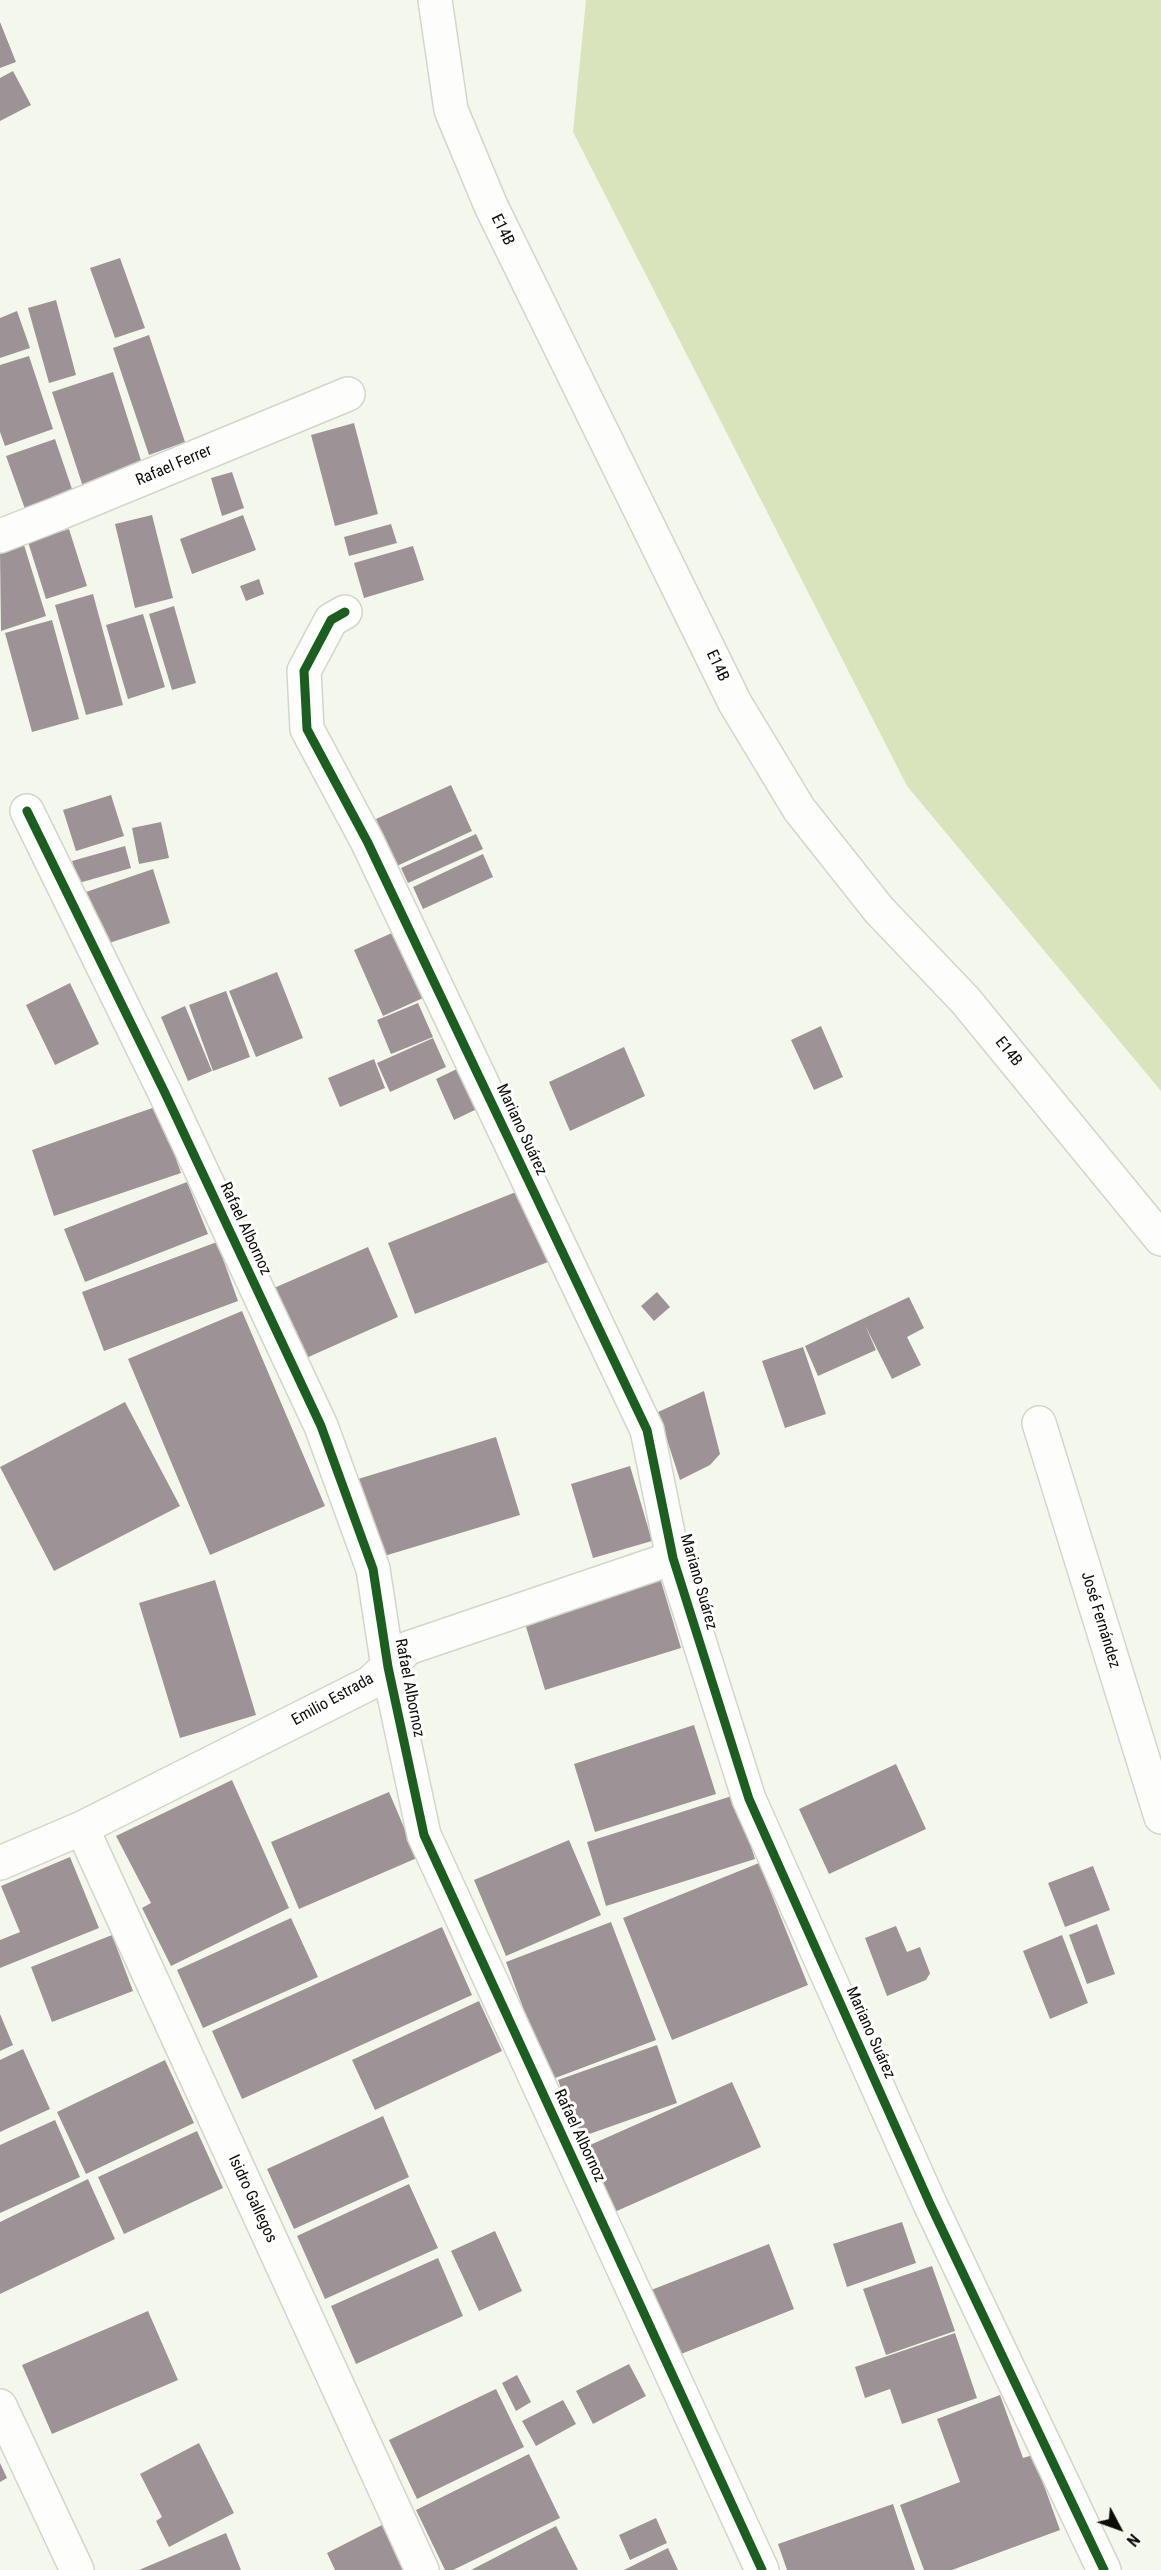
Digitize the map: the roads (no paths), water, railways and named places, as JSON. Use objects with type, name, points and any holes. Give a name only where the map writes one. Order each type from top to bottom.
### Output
[{"type":"street","name":"E14B","points":[[435,0],[451,110],[491,206],[735,703],[806,818],[879,910],[965,1000],[1161,1239]]},
{"type":"street","name":"Rafael Ferrer","points":[[0,536],[348,394]]},
{"type":"street","name":"Mariano Suárez","points":[[345,612],[331,620],[304,671],[307,729],[367,841],[647,1430],[673,1558],[749,1799],[930,2204],[1104,2570]]},
{"type":"street","name":"Rafael Albornoz","points":[[27,812],[170,1103],[321,1426],[373,1569],[388,1667],[424,1835],[762,2570]]},
{"type":"street","name":"José Fernández","points":[[1039,1423],[1161,1817]]},
{"type":"street","name":"Emilio Estrada","points":[[0,1863],[82,1828],[370,1683],[408,1648],[673,1558]]},
{"type":"street","name":"Isidro Gallegos","points":[[82,1828],[422,2570]]},
{"type":"street","points":[[0,2406],[77,2570]]}]
